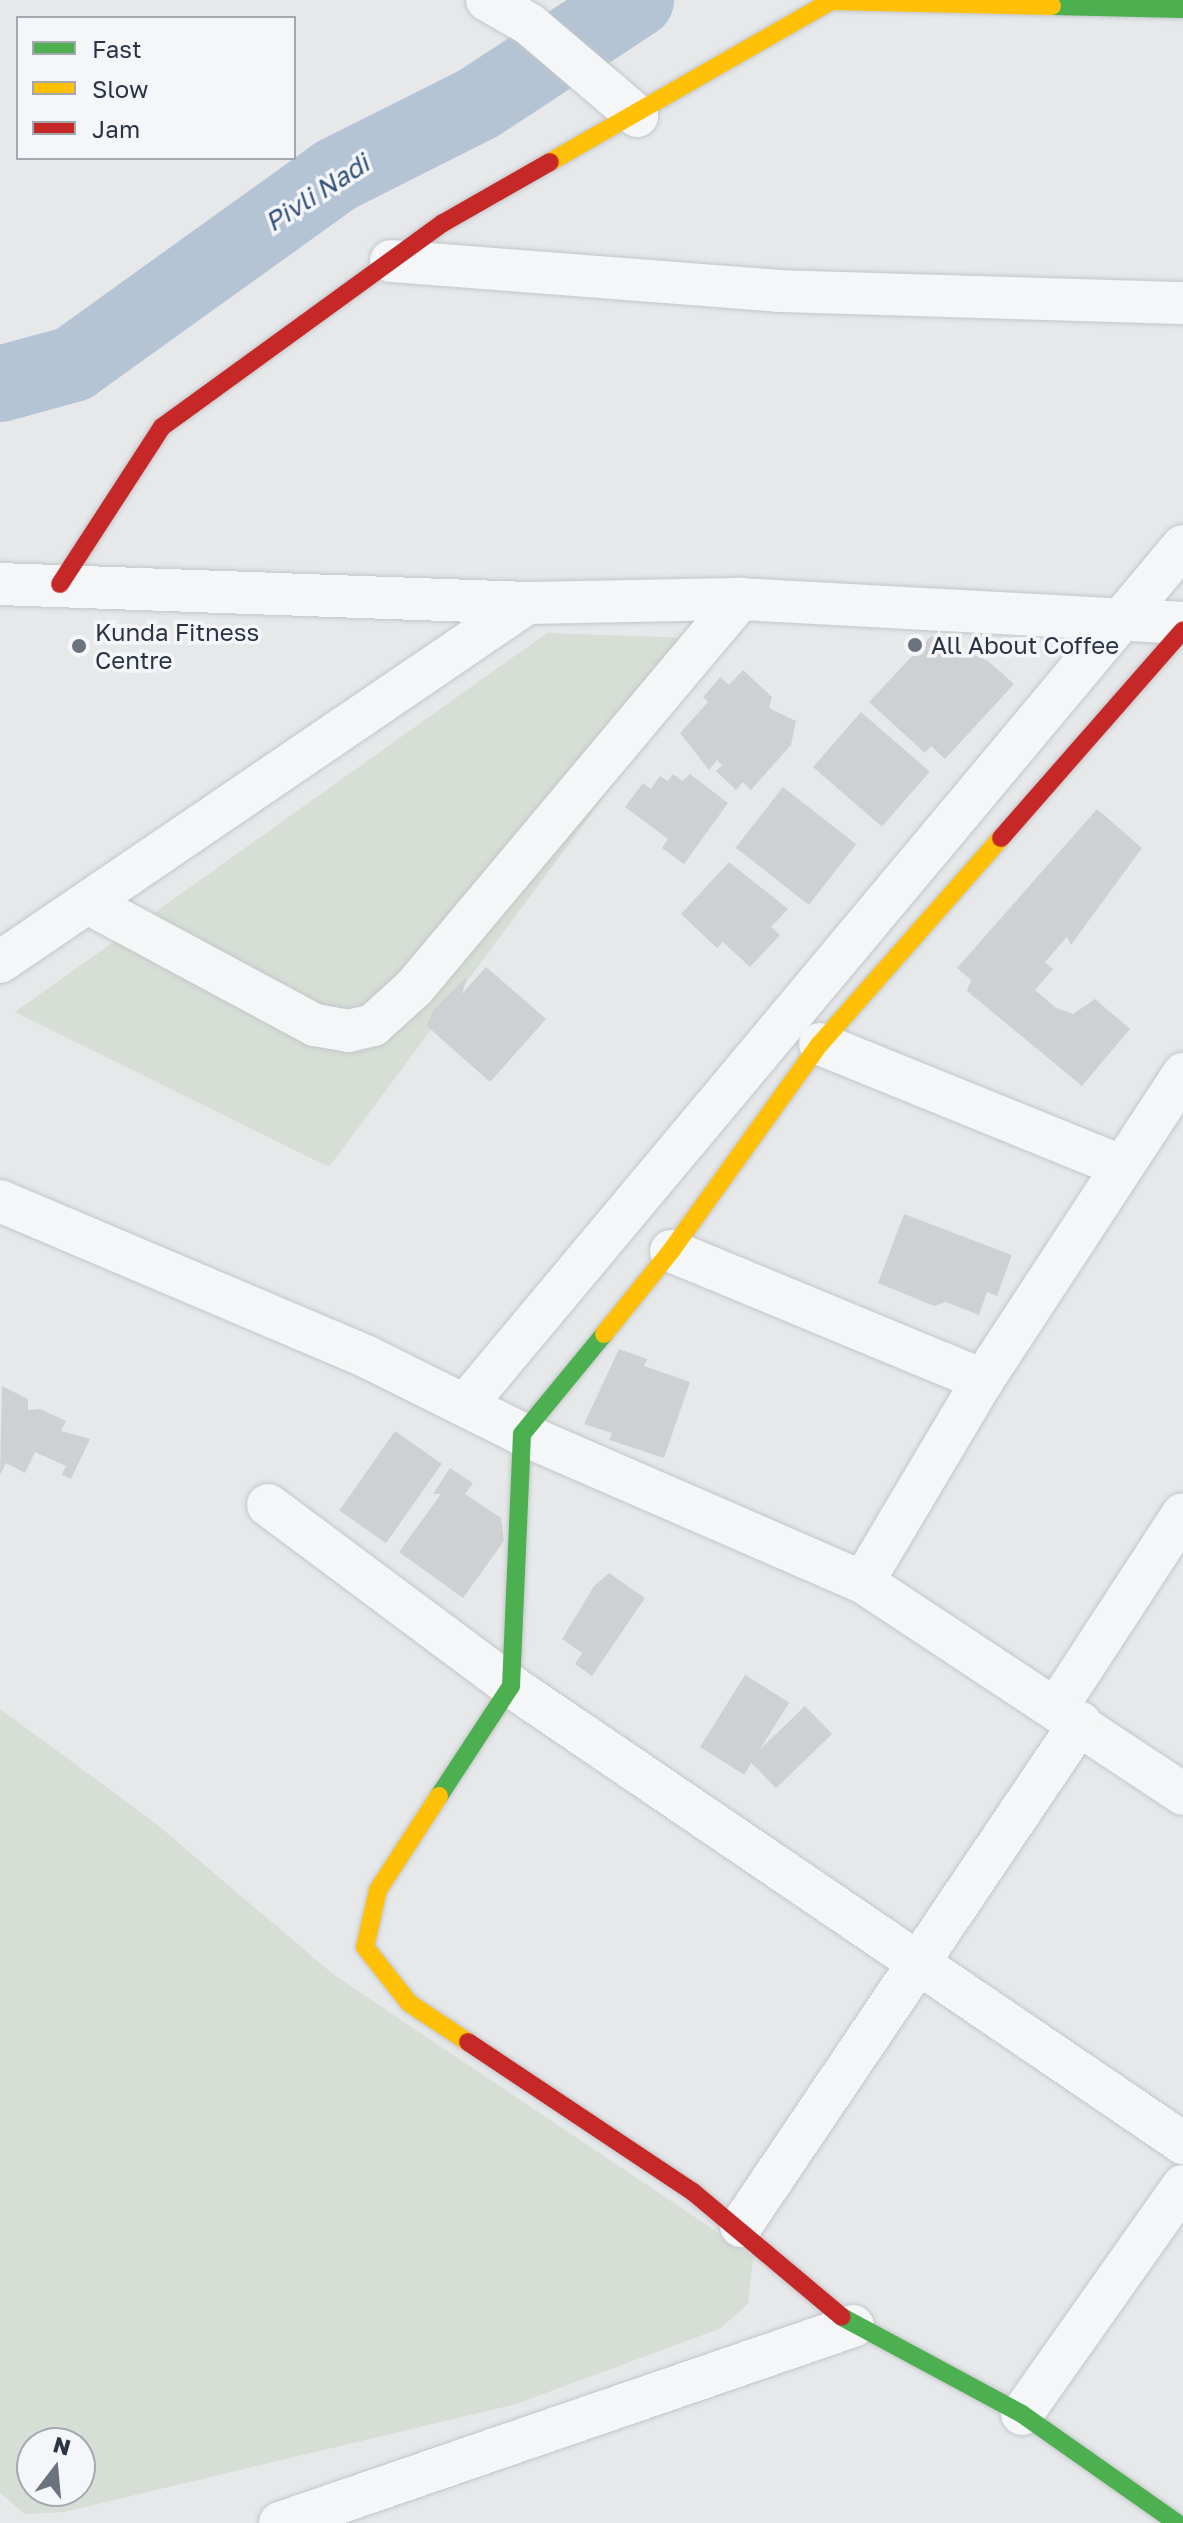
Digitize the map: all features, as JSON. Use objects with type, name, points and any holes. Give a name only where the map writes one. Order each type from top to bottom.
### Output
[{"type":"street","points":[[487,0],[529,24],[637,116]]},
{"type":"street","points":[[0,608],[32,584],[162,427],[443,223],[637,116],[832,1],[1183,9]]},
{"type":"street","points":[[391,261],[778,291],[1183,303]]},
{"type":"street","points":[[466,1404],[1183,546]]},
{"type":"street","points":[[32,584],[527,603],[740,599],[1123,617],[1183,623]]},
{"type":"street","points":[[88,903],[315,1025],[348,1031],[373,1025],[414,988],[740,599]]},
{"type":"street","points":[[0,962],[527,603]]},
{"type":"street","points":[[1177,2523],[1022,2414],[853,2326],[741,2226],[409,2003],[365,1947],[378,1890],[511,1686],[522,1434],[671,1251],[820,1044],[1183,630]]},
{"type":"street","points":[[820,1044],[1120,1166]]},
{"type":"street","points":[[863,1582],[983,1380],[1120,1166],[1183,1074]]},
{"type":"street","points":[[0,1201],[466,1404],[522,1434],[863,1582],[1069,1715],[1183,1794]]},
{"type":"street","points":[[671,1251],[983,1380]]},
{"type":"street","points":[[268,1505],[511,1686],[1183,2143]]},
{"type":"street","points":[[741,2226],[919,1963],[1069,1715],[1183,1514]]},
{"type":"street","points":[[1022,2414],[1183,2186]]},
{"type":"street","points":[[280,2523],[853,2326]]},
{"type":"shaded area","points":[[547,633],[721,639],[329,1167],[15,1012]]},
{"type":"shaded area","points":[[0,1709],[154,1822],[334,1975],[753,2256],[748,2304],[719,2329],[516,2404],[96,2504],[96,2427],[16,2427],[16,2506],[0,2493]]},
{"type":"shaded area","points":[[17,2507],[85,2507],[64,2512],[25,2514]]},
{"type":"building","points":[[931,636],[988,661],[1014,684],[945,759],[931,746],[925,753],[869,702]]},
{"type":"building","points":[[743,670],[772,697],[769,708],[796,721],[791,745],[751,790],[743,782],[736,790],[716,771],[722,765],[717,760],[709,770],[680,733],[708,702],[703,697],[720,677],[729,685]]},
{"type":"building","points":[[861,712],[930,772],[882,827],[813,767]]},
{"type":"building","points":[[673,774],[682,781],[690,774],[728,803],[684,864],[662,848],[668,839],[625,807],[643,783],[651,789],[660,776],[668,781]]},
{"type":"building","points":[[783,787],[856,844],[809,905],[736,848]]},
{"type":"building","points":[[1097,809],[1142,848],[1071,945],[1067,937],[1045,962],[1053,969],[1035,990],[1056,1008],[1073,1014],[1095,999],[1130,1029],[1082,1086],[967,991],[971,980],[957,968]]},
{"type":"building","points":[[729,862],[788,909],[771,927],[780,935],[750,967],[723,942],[717,948],[681,914]]},
{"type":"building","points":[[486,967],[546,1019],[490,1082],[427,1026],[433,1010],[467,977],[462,994]]},
{"type":"building","points":[[904,1214],[1012,1255],[997,1296],[987,1292],[979,1315],[946,1302],[934,1306],[878,1283]]},
{"type":"building","points":[[619,1349],[647,1359],[644,1366],[690,1382],[664,1458],[609,1440],[612,1433],[584,1424]]},
{"type":"building","points":[[2,1386],[28,1399],[28,1410],[40,1409],[66,1421],[61,1431],[90,1439],[71,1479],[62,1475],[66,1466],[35,1452],[25,1473],[6,1463],[0,1475]]},
{"type":"building","points":[[395,1431],[442,1464],[386,1543],[339,1510]]},
{"type":"building","points":[[450,1468],[473,1483],[465,1494],[501,1518],[504,1541],[463,1598],[399,1552],[441,1494],[433,1494]]},
{"type":"building","points":[[609,1573],[645,1598],[592,1676],[575,1664],[582,1653],[562,1639],[594,1586]]},
{"type":"building","points":[[745,1675],[789,1703],[744,1775],[700,1747]]},
{"type":"building","points":[[805,1706],[832,1734],[776,1788],[749,1760]]},
{"type":"waterway","name":"Pivli Nadi","points":[[0,384],[73,364],[336,175],[479,103],[636,0]]},
{"type":"traffic: fast","points":[[1052,6],[1183,9]]},
{"type":"traffic: fast","points":[[439,1796],[511,1686],[522,1434],[604,1334]]},
{"type":"traffic: fast","points":[[842,2317],[1022,2414],[1177,2523]]},
{"type":"traffic: slow","points":[[550,162],[831,1],[1052,6]]},
{"type":"traffic: slow","points":[[604,1334],[671,1251],[820,1044],[1001,838]]},
{"type":"traffic: slow","points":[[439,1796],[378,1890],[365,1947],[409,2003],[468,2042]]},
{"type":"traffic: jam","points":[[60,584],[162,427],[443,223],[550,162]]},
{"type":"traffic: jam","points":[[1001,838],[1183,630]]},
{"type":"traffic: jam","points":[[468,2042],[693,2192],[842,2317]]},
{"type":"place","name":"All About Coffee","points":[[915,645]]},
{"type":"place","name":"Kunda Fitness Centre","points":[[79,646]]}]
